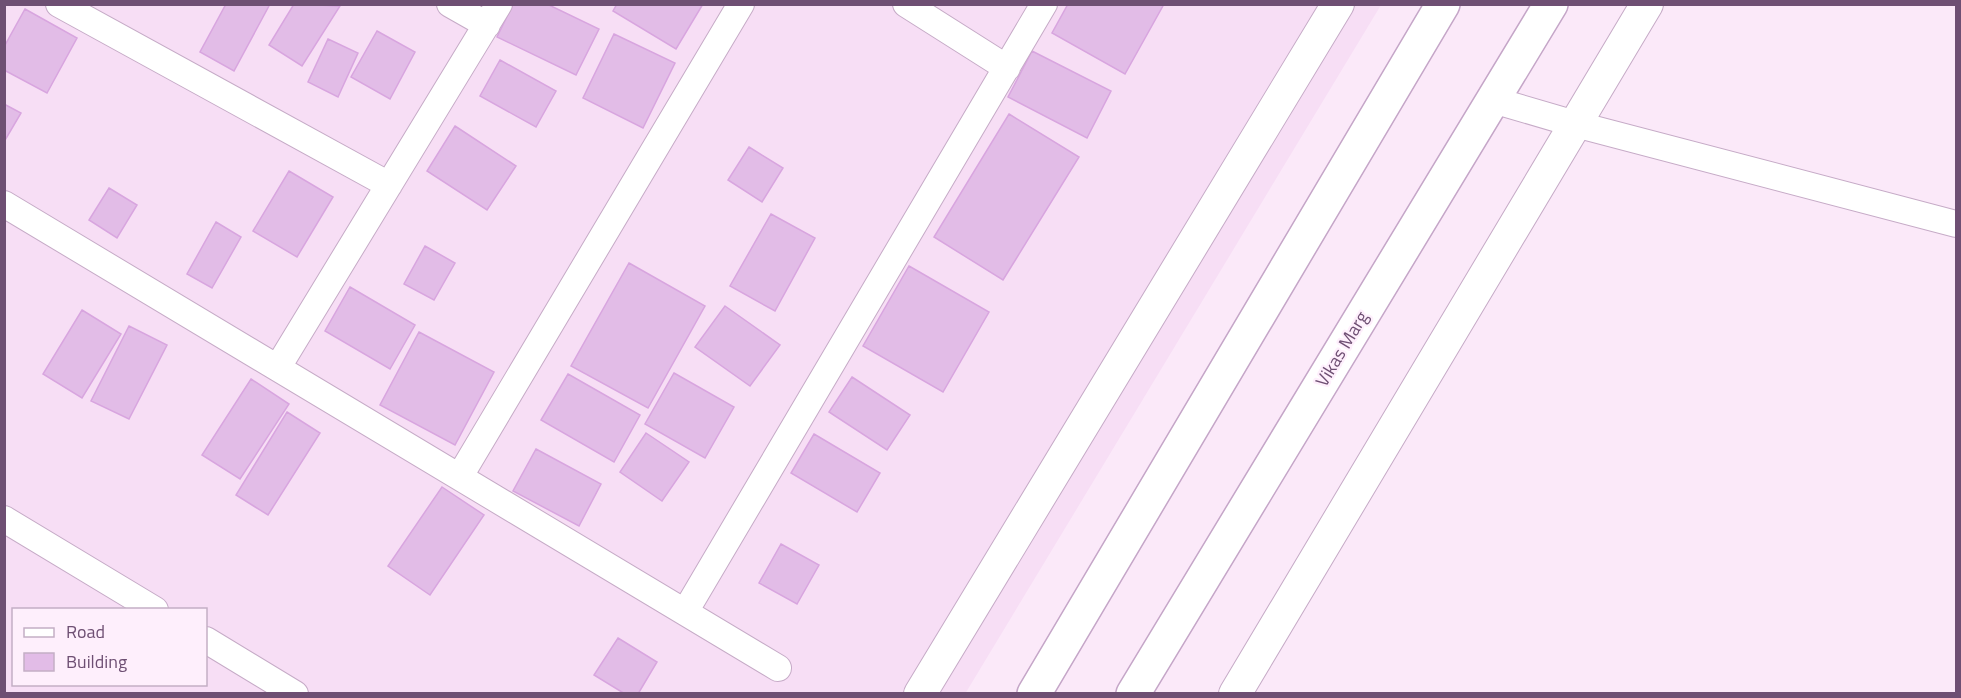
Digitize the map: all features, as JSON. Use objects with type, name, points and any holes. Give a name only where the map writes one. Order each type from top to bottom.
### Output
[{"type":"main road","points":[[1034,693],[1443,4]]},
{"type":"main road","name":"Vikas Marg","points":[[1133,693],[1551,4]]},
{"type":"street","points":[[59,4],[389,185]]},
{"type":"street","points":[[278,367],[493,15],[450,4]]},
{"type":"street","points":[[460,476],[741,4]]},
{"type":"street","points":[[906,4],[1007,68]]},
{"type":"street","points":[[685,612],[1044,4]]},
{"type":"street","points":[[920,693],[1338,4]]},
{"type":"street","points":[[1235,693],[1647,4]]},
{"type":"street","points":[[1493,100],[1575,124],[1956,224]]},
{"type":"street","points":[[4,204],[778,668]]},
{"type":"street","points":[[4,519],[153,608]]},
{"type":"street","points":[[207,641],[295,693]]},
{"type":"shaded area","points":[[4,5],[1381,5],[965,694],[5,693]]},
{"type":"building","points":[[226,4],[270,4],[234,71],[200,52]]},
{"type":"building","points":[[294,4],[340,6],[302,66],[269,45]]},
{"type":"building","points":[[513,4],[547,4],[599,29],[576,75],[497,37]]},
{"type":"building","points":[[617,4],[703,4],[676,49],[613,11]]},
{"type":"building","points":[[1068,4],[1164,4],[1125,74],[1052,33]]},
{"type":"building","points":[[25,9],[77,38],[47,93],[4,70],[4,47]]},
{"type":"building","points":[[377,31],[415,52],[390,99],[351,77]]},
{"type":"building","points":[[614,34],[675,63],[643,128],[583,98]]},
{"type":"building","points":[[328,39],[358,53],[338,97],[308,82]]},
{"type":"building","points":[[1032,51],[1111,91],[1087,138],[1008,97]]},
{"type":"building","points":[[500,60],[556,91],[536,127],[480,96]]},
{"type":"building","points":[[4,104],[21,113],[4,142]]},
{"type":"building","points":[[1009,114],[1079,157],[1003,280],[934,237]]},
{"type":"building","points":[[455,126],[516,166],[487,210],[427,171]]},
{"type":"building","points":[[749,147],[783,168],[762,202],[728,180]]},
{"type":"building","points":[[289,171],[333,197],[297,257],[253,231]]},
{"type":"building","points":[[109,188],[137,205],[117,238],[89,220]]},
{"type":"building","points":[[771,214],[815,238],[775,311],[730,286]]},
{"type":"building","points":[[216,222],[241,237],[212,288],[187,274]]},
{"type":"building","points":[[425,246],[455,263],[434,300],[404,284]]},
{"type":"building","points":[[629,263],[705,306],[648,408],[571,366]]},
{"type":"building","points":[[909,266],[989,312],[943,392],[863,346]]},
{"type":"building","points":[[350,287],[415,325],[390,369],[325,331]]},
{"type":"building","points":[[725,306],[780,345],[750,386],[695,347]]},
{"type":"building","points":[[82,310],[121,334],[82,398],[43,374]]},
{"type":"building","points":[[129,326],[167,345],[129,419],[91,401]]},
{"type":"building","points":[[419,332],[494,372],[455,445],[380,405]]},
{"type":"building","points":[[674,373],[734,407],[705,458],[645,424]]},
{"type":"building","points":[[568,374],[640,415],[614,462],[541,420]]},
{"type":"building","points":[[852,377],[910,415],[887,450],[829,412]]},
{"type":"building","points":[[251,379],[289,404],[240,479],[202,455]]},
{"type":"building","points":[[287,412],[320,433],[268,515],[236,495]]},
{"type":"building","points":[[646,433],[689,462],[662,501],[620,472]]},
{"type":"building","points":[[814,434],[880,473],[857,512],[791,473]]},
{"type":"building","points":[[536,449],[601,484],[579,526],[513,491]]},
{"type":"building","points":[[442,487],[484,515],[430,595],[388,566]]},
{"type":"building","points":[[781,544],[819,565],[797,604],[759,583]]},
{"type":"building","points":[[618,638],[657,662],[638,694],[625,694],[594,675]]}]
